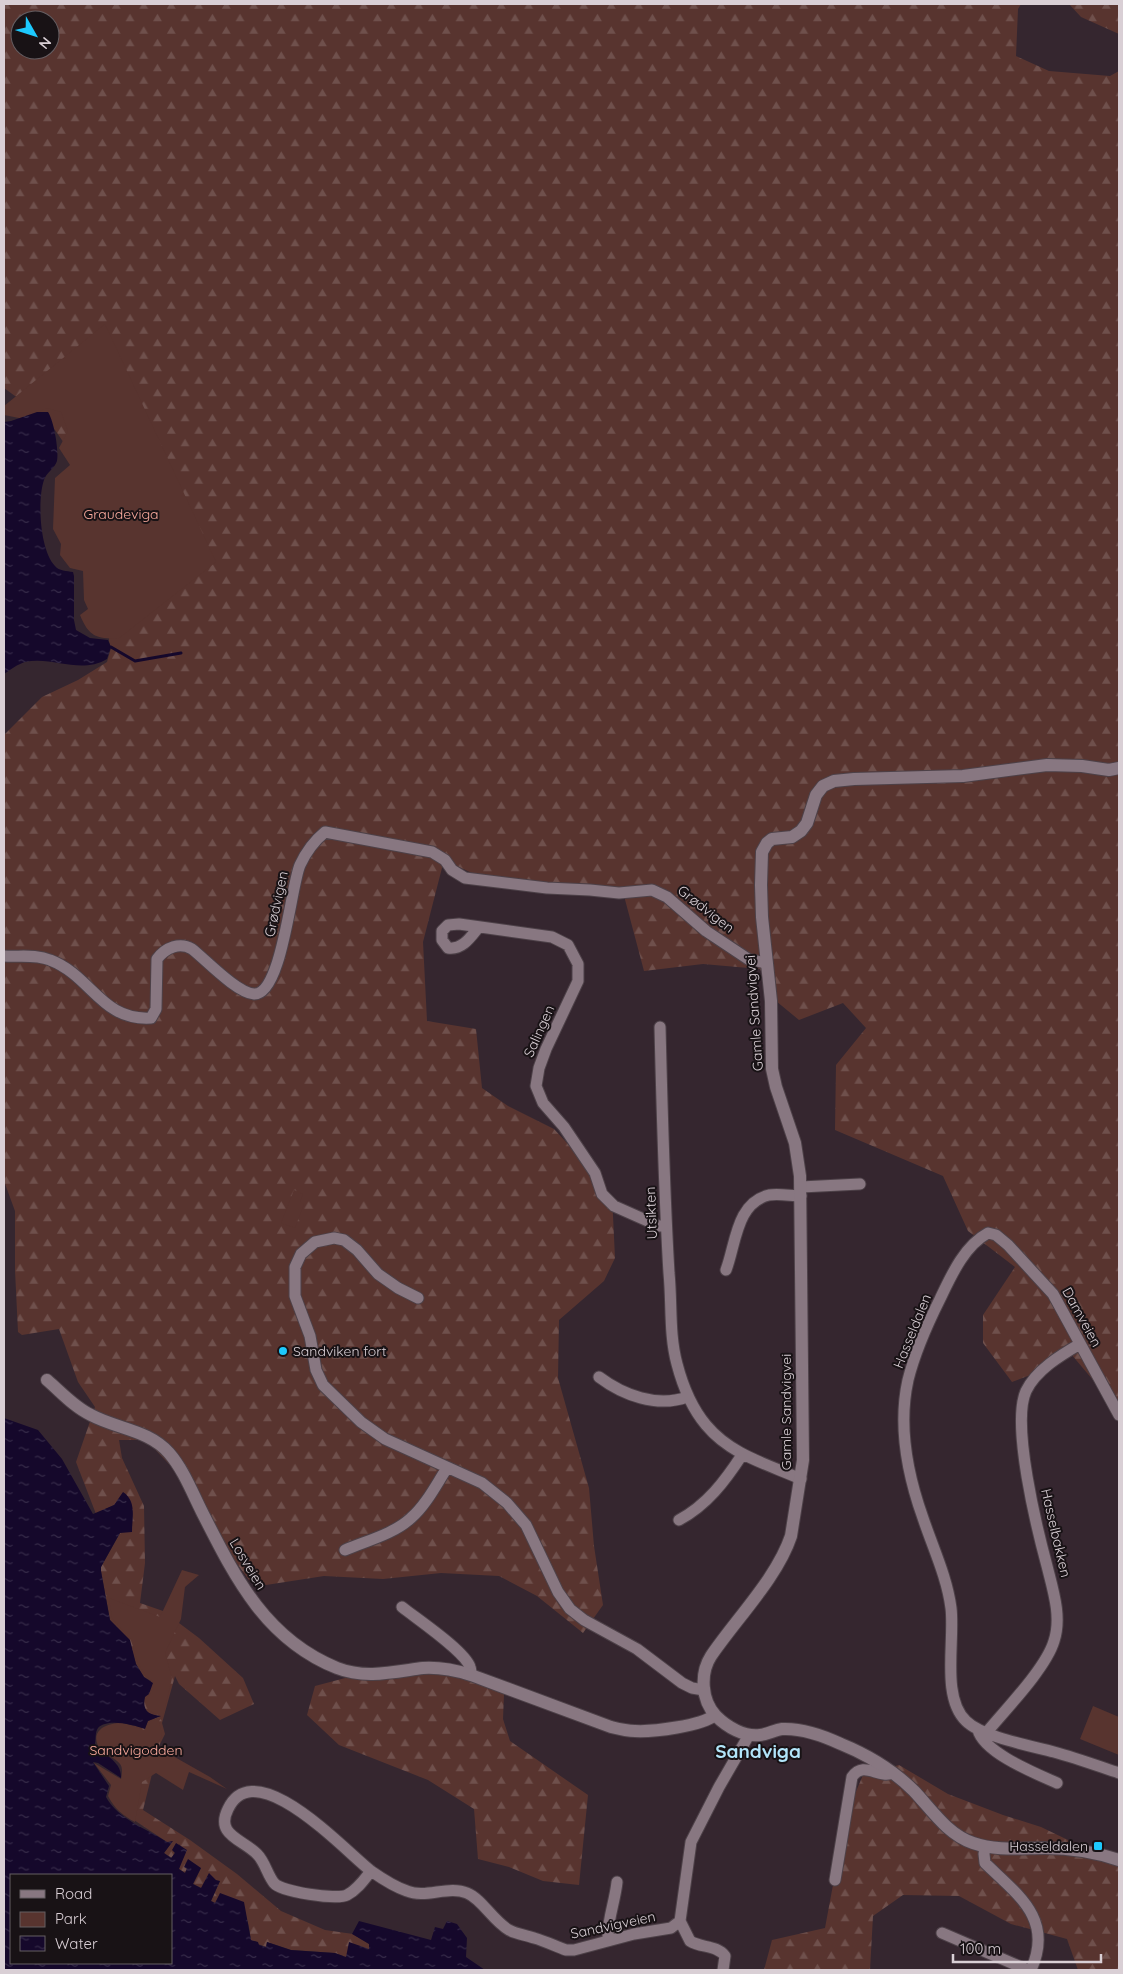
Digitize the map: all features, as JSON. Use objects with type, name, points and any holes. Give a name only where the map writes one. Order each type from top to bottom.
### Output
[{"type":"street","name":"Gamle Sandvigvei","points":[[715,1715],[704,1690],[707,1663],[787,1548],[791,1536],[803,1460],[801,1192],[795,1143],[776,1087],[772,1068],[771,1001],[762,916],[762,852],[769,841],[777,838],[792,837],[801,832],[807,823],[816,794],[824,786],[834,782],[962,776],[1047,765],[1082,766],[1108,770],[1119,768]]},
{"type":"street","name":"Grødvigen","points":[[4,956],[49,959],[74,974],[110,1008],[127,1016],[151,1018],[156,1009],[157,959],[161,953],[169,948],[178,946],[186,946],[192,949],[239,988],[255,994],[266,986],[274,971],[282,948],[286,935],[289,906],[299,866],[310,847],[326,832],[432,852],[445,860],[452,870],[465,878],[619,894],[652,890],[667,897],[701,926],[748,958],[766,963]]},
{"type":"street","name":"Salingen","points":[[478,928],[552,937],[568,945],[578,964],[578,981],[546,1049],[539,1068],[536,1086],[543,1103],[564,1127],[595,1173],[602,1194],[614,1206],[660,1226],[666,1226]]},
{"type":"street","name":"Utsikten","points":[[660,1027],[666,1226],[673,1341],[687,1397],[706,1426],[724,1442],[742,1455],[801,1480]]},
{"type":"street","points":[[726,1270],[738,1231],[747,1209],[753,1202],[770,1195],[860,1184]]},
{"type":"street","name":"Damveien","points":[[979,1238],[988,1233],[996,1235],[1023,1260],[1054,1294],[1119,1415]]},
{"type":"street","points":[[418,1298],[398,1288],[378,1274],[357,1250],[344,1240],[334,1238],[314,1242],[301,1254],[295,1268],[295,1296],[310,1336],[316,1370],[323,1385],[361,1422],[385,1439],[482,1483],[507,1503],[526,1525],[558,1592],[570,1609],[584,1620],[637,1649],[682,1683],[692,1688],[704,1690]]},
{"type":"street","name":"Hasseldalen","points":[[979,1238],[968,1251],[947,1284],[926,1328],[908,1381],[904,1422],[909,1469],[922,1516],[947,1583],[951,1610],[951,1687],[955,1708],[966,1721],[983,1731],[1119,1773]]},
{"type":"street","name":"Hasselbakken","points":[[983,1731],[1044,1662],[1055,1640],[1058,1618],[1055,1596],[1035,1519],[1020,1413],[1026,1392],[1035,1378],[1064,1354],[1080,1344]]},
{"type":"street","points":[[599,1377],[623,1392],[647,1399],[663,1402],[687,1397]]},
{"type":"street","name":"Losveien","points":[[47,1380],[85,1412],[103,1421],[153,1438],[169,1453],[180,1469],[228,1564],[259,1611],[288,1640],[317,1659],[353,1673],[396,1673],[424,1668],[450,1669],[611,1727],[633,1731],[651,1732],[697,1723],[710,1719],[715,1715]]},
{"type":"street","points":[[679,1520],[695,1511],[705,1502],[733,1470],[742,1455]]},
{"type":"street","points":[[345,1550],[398,1528],[411,1518],[428,1498],[447,1468]]},
{"type":"street","points":[[402,1607],[443,1639],[466,1660],[471,1667],[471,1675]]},
{"type":"street","points":[[715,1715],[732,1728],[749,1735],[759,1735],[782,1729],[810,1733],[840,1743],[865,1755],[894,1774],[914,1791],[951,1830],[971,1842],[986,1847],[1062,1848],[1091,1852],[1119,1860]]},
{"type":"street","points":[[983,1731],[980,1737],[996,1752],[1024,1768],[1057,1783]]},
{"type":"street","points":[[723,1970],[725,1956],[722,1952],[690,1941],[680,1920],[691,1842],[749,1735]]},
{"type":"street","points":[[835,1880],[852,1777],[856,1772],[865,1768],[888,1775],[894,1774]]},
{"type":"street","name":"Sandvigveien","points":[[371,1871],[360,1885],[346,1896],[321,1895],[286,1889],[275,1884],[257,1854],[234,1838],[225,1828],[224,1818],[229,1807],[238,1795],[243,1792],[254,1791],[276,1797],[307,1815],[371,1871],[408,1892],[425,1894],[456,1890],[468,1893],[479,1901],[494,1920],[510,1931],[566,1950],[574,1950],[608,1940],[671,1928],[680,1920]]},
{"type":"street","points":[[942,1933],[1029,1970],[1035,1960],[1039,1940],[1036,1920],[1026,1903],[985,1863],[984,1854],[986,1847]]},
{"type":"street","points":[[608,1940],[608,1926],[615,1901],[616,1882]]},
{"type":"green space","points":[[4,4],[1021,4],[1018,9],[1016,56],[1049,71],[1110,76],[1119,71],[1119,1416],[1109,1399],[1071,1354],[1033,1374],[1012,1382],[983,1343],[983,1315],[1015,1267],[968,1231],[943,1176],[835,1130],[836,1065],[866,1028],[843,1003],[799,1020],[776,1001],[760,969],[703,964],[644,971],[623,892],[474,874],[444,860],[423,942],[427,1021],[476,1029],[482,1088],[508,1106],[554,1129],[591,1169],[601,1194],[612,1195],[615,1258],[604,1281],[559,1320],[558,1378],[589,1488],[594,1546],[603,1605],[583,1633],[537,1596],[499,1576],[441,1573],[383,1579],[324,1576],[266,1585],[249,1580],[215,1534],[187,1483],[146,1440],[119,1440],[122,1458],[144,1506],[145,1563],[140,1603],[163,1611],[199,1638],[243,1678],[254,1704],[220,1720],[179,1684],[175,1676],[162,1723],[165,1734],[159,1746],[143,1810],[190,1840],[237,1874],[281,1911],[325,1930],[353,1934],[369,1944],[369,1949],[346,1957],[335,1953],[291,1950],[267,1942],[266,1947],[251,1941],[247,1919],[244,1914],[211,1901],[220,1881],[201,1888],[193,1884],[201,1868],[187,1868],[185,1873],[179,1869],[184,1850],[179,1844],[172,1858],[164,1853],[172,1842],[167,1842],[122,1812],[129,1761],[120,1723],[145,1728],[148,1721],[160,1716],[147,1712],[144,1703],[151,1681],[144,1677],[136,1664],[129,1640],[110,1620],[101,1567],[120,1533],[114,1505],[96,1514],[76,1462],[95,1407],[78,1382],[59,1329],[22,1335],[18,1332],[15,1211],[4,1181],[4,735],[42,697],[78,680],[107,662],[111,648],[109,641],[110,625],[75,459],[55,430],[37,412],[4,388]]},
{"type":"green space","points":[[1069,4],[1119,4],[1119,34],[1081,17]]},
{"type":"green space","name":"Graudeviga","points":[[105,324],[216,562],[118,639],[94,635],[83,622],[80,615],[88,609],[84,600],[83,571],[70,568],[60,555],[61,544],[53,529],[55,478],[70,465],[59,448],[68,431],[61,412],[47,408],[24,419],[4,415],[4,406]]},
{"type":"green space","points":[[294,1190],[303,1194],[300,1202],[304,1204],[295,1228],[281,1223]]},
{"type":"green space","name":"Sandvigodden","points":[[182,1570],[199,1575],[185,1587],[181,1619],[165,1653],[172,1678],[163,1716],[159,1721],[162,1735],[157,1747],[210,1777],[227,1789],[189,1772],[183,1790],[156,1773],[142,1782],[135,1822],[119,1811],[108,1796],[111,1785],[94,1763],[121,1779],[122,1769],[117,1761],[101,1750],[96,1738],[99,1731],[105,1726],[118,1723],[128,1724],[144,1730],[149,1721],[161,1716],[151,1712],[146,1706],[146,1698],[150,1694],[154,1682],[146,1676],[138,1663],[131,1640],[112,1618],[109,1598],[160,1617]]},
{"type":"green space","points":[[451,1671],[504,1694],[503,1719],[510,1741],[588,1795],[579,1885],[543,1881],[509,1867],[478,1859],[474,1809],[428,1780],[339,1745],[307,1715],[315,1686],[349,1677]]},
{"type":"green space","points":[[1093,1706],[1119,1717],[1119,1755],[1080,1739]]},
{"type":"green space","points":[[899,1765],[948,1794],[1041,1827],[1093,1852],[1119,1860],[1119,1970],[1078,1970],[1067,1939],[1011,1924],[959,1896],[903,1895],[873,1916],[870,1970],[764,1970],[772,1940],[825,1928],[846,1815],[863,1775]]},
{"type":"water","points":[[37,412],[48,412],[57,443],[57,461],[45,477],[42,489],[40,512],[46,549],[50,559],[57,568],[73,572],[76,630],[90,638],[108,640],[111,647],[107,659],[97,663],[77,665],[46,661],[25,662],[4,674],[4,422]]},
{"type":"water","points":[[4,1418],[38,1430],[62,1459],[93,1514],[114,1505],[123,1492],[132,1505],[132,1532],[120,1533],[101,1567],[101,1571],[110,1620],[130,1640],[136,1664],[144,1677],[153,1683],[149,1694],[145,1697],[145,1708],[149,1713],[161,1716],[148,1721],[145,1729],[114,1723],[108,1723],[98,1728],[95,1744],[116,1763],[121,1772],[121,1778],[98,1763],[93,1762],[109,1786],[106,1797],[111,1805],[125,1818],[167,1842],[173,1841],[164,1853],[171,1858],[175,1853],[172,1850],[176,1843],[187,1850],[179,1869],[185,1873],[187,1869],[184,1867],[188,1859],[201,1868],[193,1884],[201,1888],[209,1873],[216,1880],[220,1881],[211,1901],[215,1903],[220,1893],[244,1902],[251,1940],[258,1942],[259,1945],[266,1947],[267,1942],[291,1950],[335,1953],[346,1957],[349,1942],[369,1949],[369,1944],[352,1934],[359,1921],[431,1940],[435,1927],[443,1929],[447,1921],[457,1924],[467,1938],[466,1957],[485,1970],[4,1970]]},
{"type":"waterway","points":[[111,647],[135,661],[181,653]]},
{"type":"place","name":"Sandviken fort","points":[[283,1351]]},
{"type":"place","name":"Hasseldalen","points":[[1098,1846]]},
{"type":"district","name":"Sandviga","points":[[758,1751]]}]
